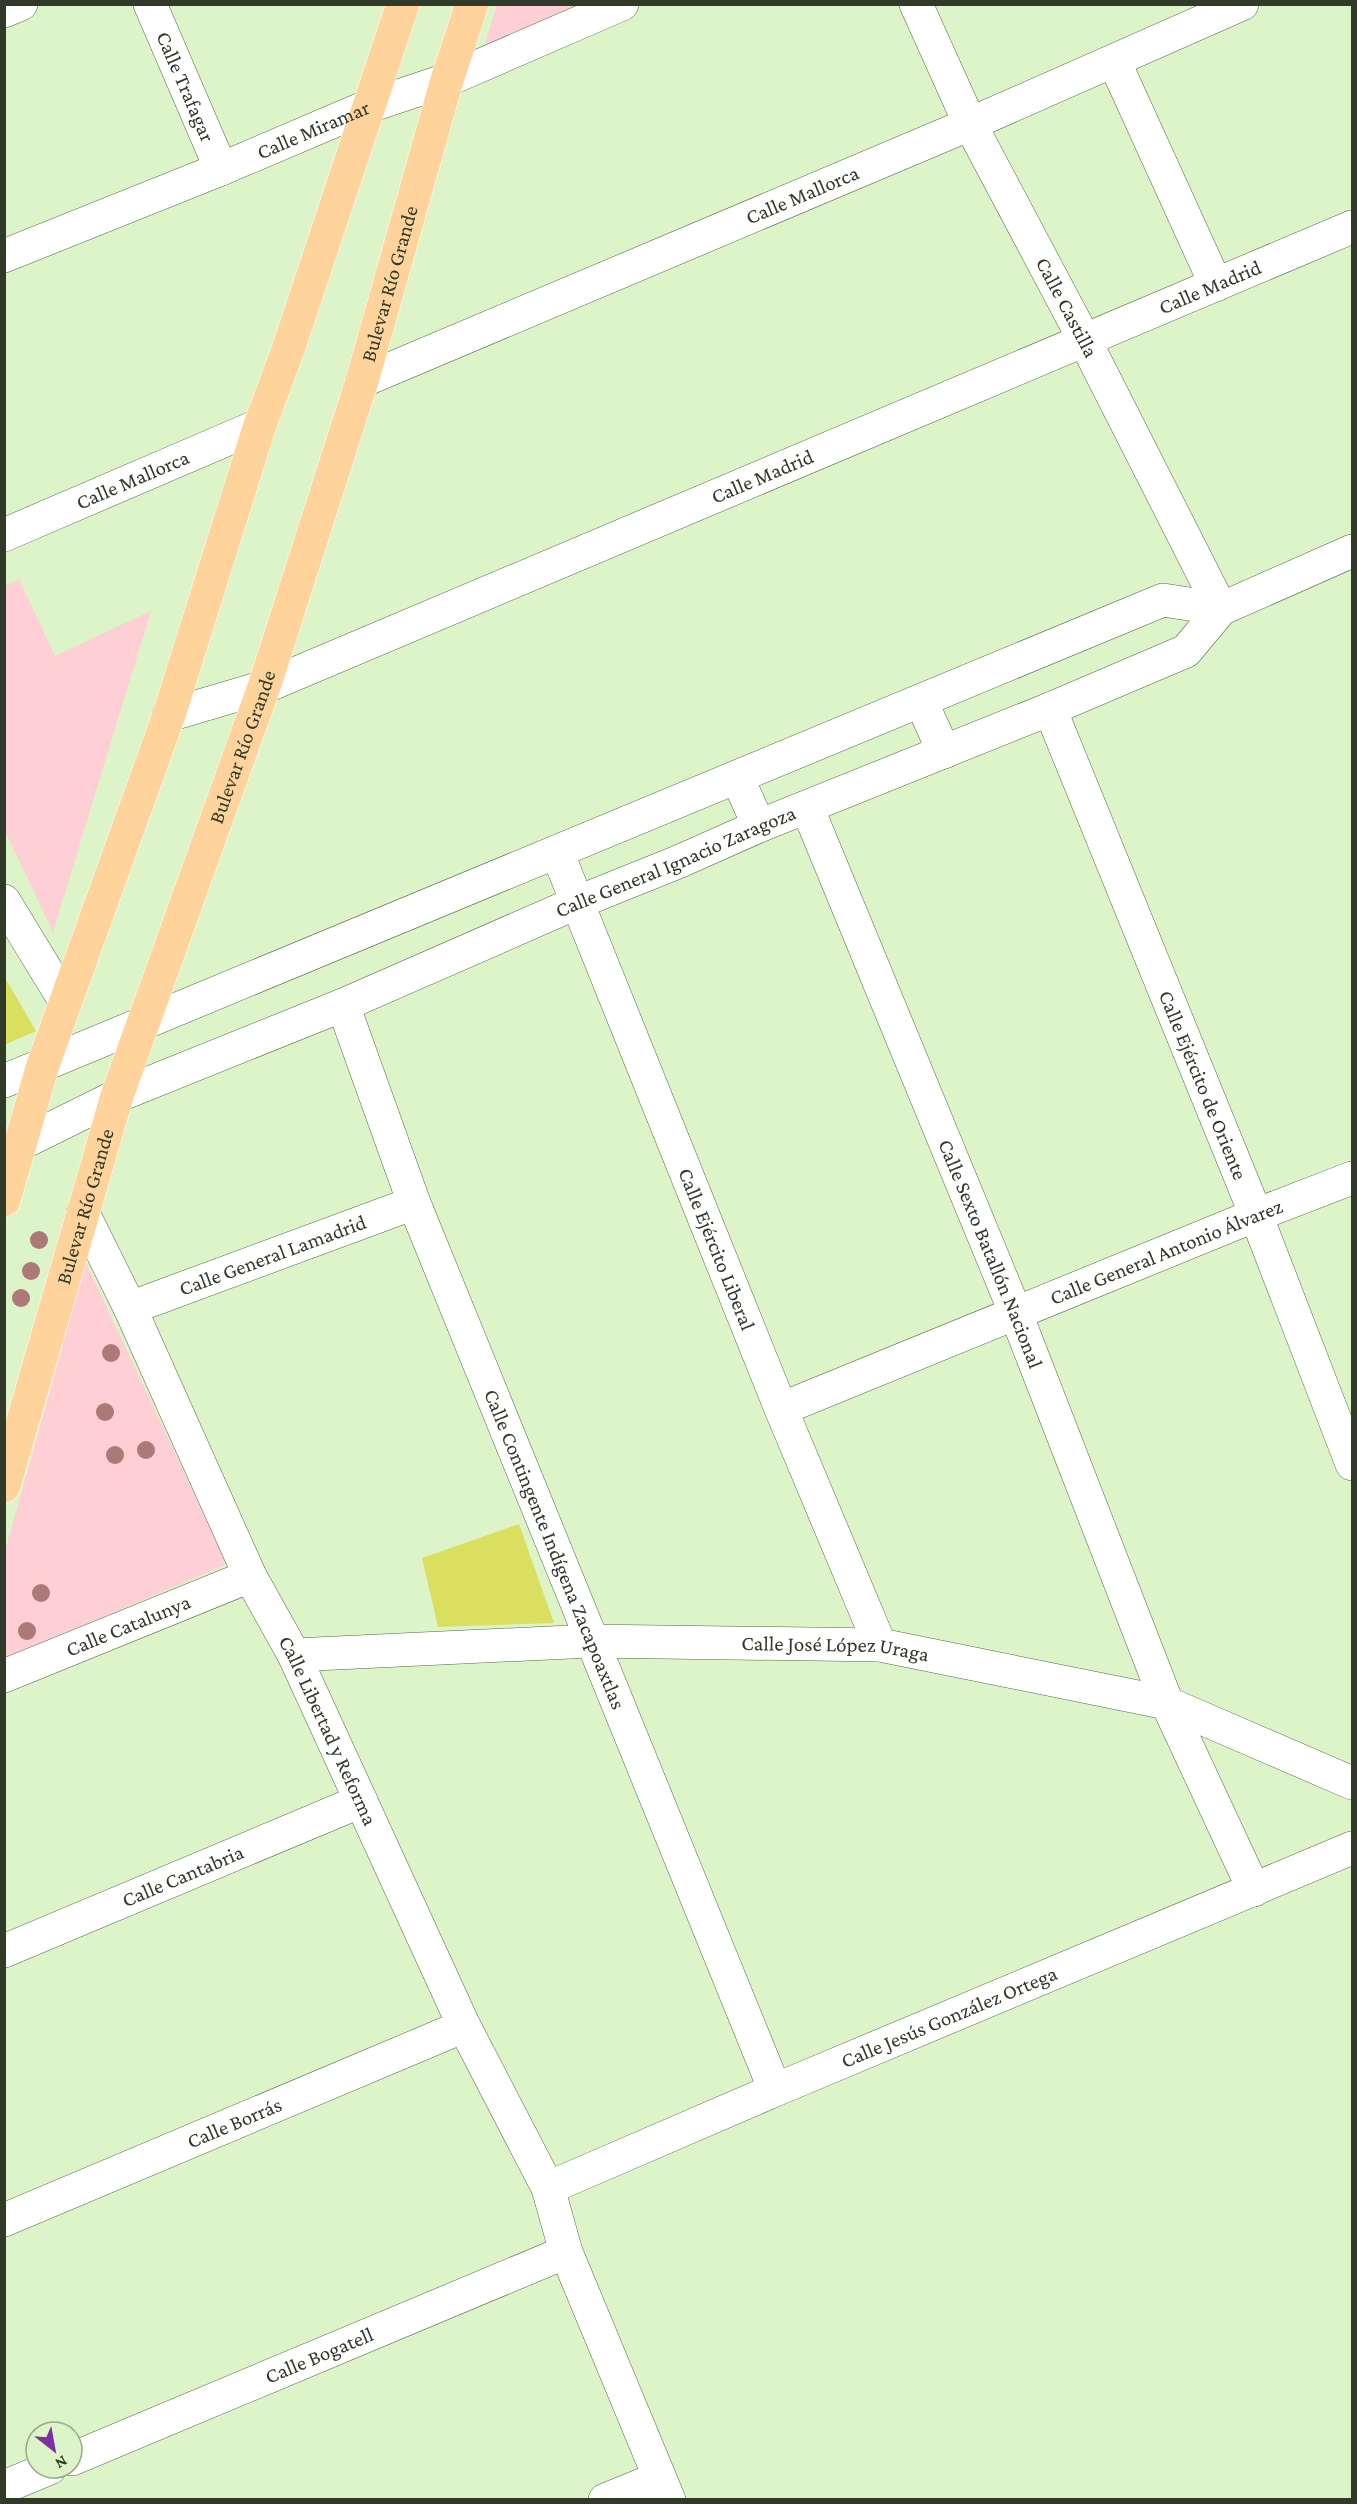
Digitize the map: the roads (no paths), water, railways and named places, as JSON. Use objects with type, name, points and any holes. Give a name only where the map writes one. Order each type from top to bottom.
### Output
[{"type":"main road","points":[[4,1200],[12,1149],[169,715],[260,425],[288,351],[403,4]]},
{"type":"main road","name":"Bulevar Río Grande","points":[[4,1486],[14,1421],[83,1213],[141,1023],[264,687],[362,381],[447,80],[472,4]]},
{"type":"street","points":[[4,11],[21,4]]},
{"type":"street","name":"Calle Trafagar","points":[[150,4],[221,169]]},
{"type":"street","name":"Calle Miramar","points":[[4,256],[221,169],[369,106],[447,80],[622,4]]},
{"type":"street","name":"Calle Castilla","points":[[916,4],[970,124],[1085,341],[1221,609]]},
{"type":"street","name":"Calle Mallorca","points":[[362,381],[970,124],[1242,4]]},
{"type":"street","points":[[1114,61],[1216,285]]},
{"type":"street","name":"Calle Madrid","points":[[169,715],[264,687],[1353,227]]},
{"type":"street","name":"Calle Mallorca","points":[[4,535],[260,425]]},
{"type":"street","name":"Calle General Ignacio Zaragoza","points":[[12,1149],[117,1096],[343,1005],[759,826],[1050,710],[1186,651],[1221,609],[1353,551]]},
{"type":"street","points":[[4,1081],[1163,600],[1221,609]]},
{"type":"street","points":[[921,701],[944,752]]},
{"type":"street","name":"Calle Ejército de Oriente","points":[[1050,710],[1256,1215],[1353,1464]]},
{"type":"street","points":[[737,777],[759,826]]},
{"type":"street","name":"Calle Sexto Batallón Nacional","points":[[807,807],[1016,1314],[1167,1703],[1254,1890]]},
{"type":"street","name":"Calle Ejército Liberal","points":[[556,852],[781,1409],[880,1644]]},
{"type":"street","points":[[4,901],[65,1001]]},
{"type":"street","name":"Calle Contingente Indígena Zacapoaxtlas","points":[[343,1005],[414,1203],[775,2090]]},
{"type":"street","name":"Calle General Antonio Álvarez","points":[[781,1409],[1256,1215],[1353,1178]]},
{"type":"street","name":"Calle General Lamadrid","points":[[130,1308],[414,1203]]},
{"type":"street","name":"Calle Libertad y Reforma","points":[[83,1213],[130,1308],[250,1576],[294,1656],[464,2026],[548,2188],[566,2252],[664,2489]]},
{"type":"street","name":"Calle Catalunya","points":[[4,1676],[250,1576]]},
{"type":"street","name":"Calle José López Uraga","points":[[294,1656],[591,1641],[880,1644],[1167,1703],[1353,1784]]},
{"type":"street","name":"Calle Cantabria","points":[[4,1951],[361,1801]]},
{"type":"street","name":"Calle Jesús González Ortega","points":[[548,2188],[775,2090],[1353,1848]]},
{"type":"street","name":"Calle Borrás","points":[[4,2220],[464,2026]]},
{"type":"street","name":"Calle Bogatell","points":[[84,2454],[566,2252]]},
{"type":"street","points":[[4,2487],[24,2479]]},
{"type":"street","points":[[605,2499],[664,2489]]}]
